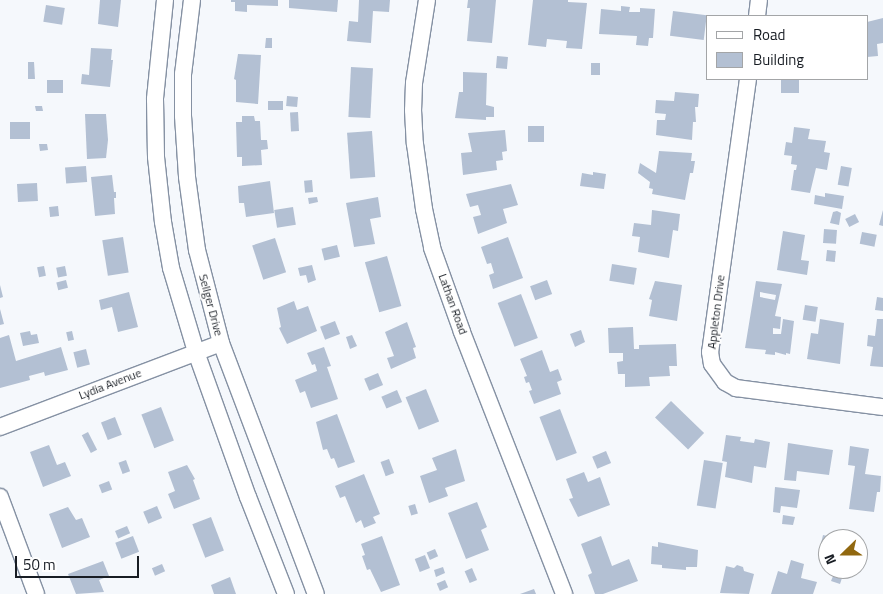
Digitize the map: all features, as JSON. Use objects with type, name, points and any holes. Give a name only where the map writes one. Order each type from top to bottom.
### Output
[{"type":"street","points":[[165,0],[156,90],[156,156],[163,222],[171,268],[196,352],[248,497],[286,594]]},
{"type":"street","name":"Sellger Drive","points":[[192,0],[183,74],[183,116],[187,177],[197,250],[221,343],[316,594]]},
{"type":"street","name":"Lathan Road","points":[[427,0],[414,83],[413,110],[419,172],[432,248],[462,332],[564,594]]},
{"type":"street","points":[[757,15],[759,0]]},
{"type":"street","name":"Appleton Drive","points":[[748,80],[710,352],[712,364],[718,375],[736,388],[883,407]]},
{"type":"street","name":"Lydia Avenue","points":[[0,427],[221,343]]},
{"type":"street","points":[[0,497],[36,594]]},
{"type":"building","points":[[100,0],[121,0],[118,27],[98,24]]},
{"type":"building","points":[[231,0],[278,0],[278,6],[247,5],[247,12],[235,11],[235,2],[231,2]]},
{"type":"building","points":[[289,0],[338,0],[337,12],[289,8]]},
{"type":"building","points":[[359,0],[390,0],[389,12],[373,11],[371,43],[347,41],[349,21],[358,22]]},
{"type":"building","points":[[468,0],[496,0],[492,43],[467,41],[470,8],[467,8]]},
{"type":"building","points":[[533,0],[568,0],[568,2],[587,3],[582,49],[566,48],[567,41],[547,39],[546,47],[528,45]]},
{"type":"building","points":[[46,5],[65,8],[62,25],[43,22]]},
{"type":"building","points":[[621,6],[630,7],[629,12],[640,12],[640,8],[655,9],[653,38],[649,38],[648,46],[636,45],[637,36],[599,34],[601,9],[621,11]]},
{"type":"building","points":[[673,11],[706,15],[704,40],[670,36]]},
{"type":"building","points":[[883,18],[883,43],[877,44],[878,56],[868,57],[868,22]]},
{"type":"building","points":[[266,38],[272,38],[272,48],[265,48]]},
{"type":"building","points":[[91,48],[112,49],[111,60],[113,60],[110,87],[81,84],[82,74],[89,75]]},
{"type":"building","points":[[238,54],[261,55],[258,104],[236,102],[236,80],[234,79]]},
{"type":"building","points":[[497,56],[508,57],[507,69],[496,68]]},
{"type":"building","points":[[28,62],[34,62],[35,79],[28,79]]},
{"type":"building","points":[[591,63],[600,63],[600,75],[591,75]]},
{"type":"building","points":[[351,67],[373,68],[370,118],[348,117]]},
{"type":"building","points":[[463,72],[487,73],[486,105],[494,107],[494,117],[486,117],[486,120],[455,118],[459,92],[463,92]]},
{"type":"building","points":[[47,80],[63,80],[63,93],[47,93]]},
{"type":"building","points":[[781,80],[799,80],[799,93],[781,93]]},
{"type":"building","points":[[675,92],[699,94],[698,107],[695,107],[696,122],[693,122],[692,140],[656,135],[657,120],[665,120],[666,114],[655,113],[656,100],[674,101]]},
{"type":"building","points":[[287,96],[298,97],[297,107],[286,106]]},
{"type":"building","points":[[268,101],[283,101],[283,110],[268,110]]},
{"type":"building","points":[[35,106],[42,106],[43,111],[36,111]]},
{"type":"building","points":[[290,112],[298,112],[299,131],[291,131]]},
{"type":"building","points":[[85,114],[106,114],[108,140],[106,158],[87,159]]},
{"type":"building","points":[[242,116],[254,116],[255,121],[260,121],[261,140],[267,140],[268,149],[261,150],[262,165],[242,166],[242,157],[237,157],[236,122],[242,122]]},
{"type":"building","points":[[10,122],[30,122],[30,139],[10,139]]},
{"type":"building","points":[[528,126],[544,126],[544,142],[528,142]]},
{"type":"building","points":[[794,127],[810,129],[808,139],[826,141],[824,152],[830,153],[827,170],[816,168],[810,193],[791,190],[794,170],[796,170],[797,165],[791,164],[792,156],[784,155],[786,142],[792,143]]},
{"type":"building","points":[[505,130],[507,151],[502,152],[503,160],[496,161],[497,170],[463,175],[461,153],[472,152],[468,133]]},
{"type":"building","points":[[372,131],[375,177],[350,179],[347,133]]},
{"type":"building","points":[[39,144],[47,144],[48,150],[40,151]]},
{"type":"building","points":[[659,151],[692,153],[691,161],[695,161],[693,173],[690,173],[685,200],[652,194],[653,189],[649,188],[650,182],[638,173],[640,163],[656,173]]},
{"type":"building","points":[[86,166],[87,182],[66,183],[65,167]]},
{"type":"building","points":[[841,166],[852,168],[849,187],[838,185]]},
{"type":"building","points":[[593,172],[606,174],[604,189],[580,186],[582,173],[593,175]]},
{"type":"building","points":[[112,175],[114,192],[116,192],[116,198],[114,198],[115,214],[95,216],[91,177]]},
{"type":"building","points":[[312,180],[313,192],[305,193],[304,181]]},
{"type":"building","points":[[270,181],[274,213],[246,217],[244,203],[239,203],[238,186]]},
{"type":"building","points":[[37,183],[38,201],[18,202],[17,184]]},
{"type":"building","points":[[511,184],[518,205],[503,209],[507,223],[478,234],[473,217],[481,215],[478,205],[470,207],[466,194]]},
{"type":"building","points":[[825,193],[844,196],[842,209],[814,204],[815,195],[825,197]]},
{"type":"building","points":[[317,197],[318,202],[309,204],[308,198]]},
{"type":"building","points":[[378,197],[381,217],[370,219],[375,244],[354,247],[346,203]]},
{"type":"building","points":[[58,206],[59,216],[50,217],[49,207]]},
{"type":"building","points":[[293,207],[296,225],[277,228],[274,210]]},
{"type":"building","points":[[652,210],[680,214],[678,231],[673,230],[669,258],[638,252],[640,237],[632,236],[634,223],[651,225]]},
{"type":"building","points":[[883,210],[883,226],[879,225]]},
{"type":"building","points":[[833,212],[841,213],[839,225],[830,223]]},
{"type":"building","points":[[855,214],[859,222],[849,227],[845,219]]},
{"type":"building","points":[[824,229],[837,230],[836,244],[823,243]]},
{"type":"building","points":[[783,231],[805,235],[801,260],[809,261],[807,275],[777,270]]},
{"type":"building","points":[[862,232],[877,235],[874,247],[860,244]]},
{"type":"building","points":[[123,237],[129,273],[108,276],[102,240]]},
{"type":"building","points":[[508,237],[523,278],[493,289],[489,275],[494,273],[491,263],[487,264],[481,247]]},
{"type":"building","points":[[275,238],[286,272],[263,280],[252,245]]},
{"type":"building","points":[[337,245],[340,257],[324,261],[321,249]]},
{"type":"building","points":[[827,250],[836,251],[835,262],[826,261]]},
{"type":"building","points":[[387,256],[401,306],[379,312],[365,262]]},
{"type":"building","points":[[612,264],[637,268],[634,285],[609,281]]},
{"type":"building","points":[[312,265],[316,280],[308,283],[306,275],[300,276],[298,268]]},
{"type":"building","points":[[44,266],[46,276],[39,277],[37,267]]},
{"type":"building","points":[[65,266],[67,276],[58,278],[56,268]]},
{"type":"building","points":[[66,280],[68,288],[58,290],[56,282]]},
{"type":"building","points":[[547,280],[552,294],[535,300],[530,286]]},
{"type":"building","points":[[655,281],[682,285],[677,321],[649,316],[652,300],[649,299]]},
{"type":"building","points":[[756,281],[782,284],[775,316],[781,317],[780,329],[773,328],[773,334],[781,334],[783,319],[794,321],[790,354],[786,353],[786,355],[775,352],[775,355],[765,354],[766,350],[745,348]],"holes":[[[760,292],[776,295],[775,300],[760,297]]]},
{"type":"building","points":[[0,285],[3,297],[0,298]]},
{"type":"building","points":[[129,292],[138,327],[118,332],[112,307],[101,310],[99,300]]},
{"type":"building","points":[[521,294],[538,338],[515,347],[498,303]]},
{"type":"building","points":[[877,297],[883,298],[883,311],[875,310]]},
{"type":"building","points":[[294,301],[297,310],[308,306],[317,331],[287,344],[279,328],[281,327],[277,308]]},
{"type":"building","points":[[805,305],[818,307],[815,322],[803,320]]},
{"type":"building","points":[[0,309],[4,324],[0,325]]},
{"type":"building","points":[[820,319],[844,323],[840,364],[807,359],[811,333],[818,334]]},
{"type":"building","points":[[877,319],[883,319],[883,367],[870,366],[873,347],[867,346],[868,335],[875,336]]},
{"type":"building","points":[[335,321],[340,334],[325,340],[320,327]]},
{"type":"building","points":[[407,322],[416,347],[413,348],[416,358],[391,369],[387,358],[394,356],[385,332]]},
{"type":"building","points":[[633,327],[634,349],[639,349],[639,345],[676,344],[677,366],[669,366],[670,376],[649,377],[650,386],[625,387],[625,374],[618,374],[617,362],[623,361],[623,353],[609,353],[608,328]]},
{"type":"building","points":[[581,330],[585,342],[575,347],[570,334]]},
{"type":"building","points":[[30,331],[31,335],[37,334],[39,343],[23,346],[20,333]]},
{"type":"building","points":[[72,331],[74,340],[68,341],[66,332]]},
{"type":"building","points":[[9,335],[16,361],[61,347],[68,370],[45,376],[44,372],[29,376],[30,380],[0,388],[0,338]]},
{"type":"building","points":[[352,335],[357,346],[350,349],[346,337]]},
{"type":"building","points":[[324,347],[331,366],[327,367],[338,399],[311,408],[305,391],[300,393],[295,380],[317,371],[315,364],[312,365],[307,353]]},
{"type":"building","points":[[86,349],[90,365],[77,368],[73,352]]},
{"type":"building","points":[[542,350],[550,372],[558,369],[562,380],[557,382],[561,394],[534,404],[529,391],[532,390],[529,382],[526,383],[524,377],[527,376],[520,359]]},
{"type":"building","points":[[378,373],[383,385],[369,391],[364,379]]},
{"type":"building","points":[[426,389],[439,421],[419,430],[406,397]]},
{"type":"building","points":[[397,390],[402,402],[386,409],[381,397]]},
{"type":"building","points":[[671,401],[704,433],[688,449],[655,418]]},
{"type":"building","points":[[161,407],[174,441],[154,448],[141,415]]},
{"type":"building","points":[[560,409],[577,453],[556,461],[539,417]]},
{"type":"building","points":[[337,414],[355,462],[338,468],[334,458],[331,459],[327,449],[323,450],[316,422]]},
{"type":"building","points":[[115,417],[122,435],[108,440],[101,422]]},
{"type":"building","points":[[88,432],[97,450],[91,453],[82,435]]},
{"type":"building","points":[[726,435],[741,437],[740,441],[754,443],[755,439],[770,442],[766,468],[754,466],[752,483],[725,477],[727,462],[722,461]]},
{"type":"building","points":[[788,443],[833,450],[829,475],[797,471],[796,481],[784,480]]},
{"type":"building","points":[[49,445],[57,465],[65,462],[71,476],[43,487],[30,452]]},
{"type":"building","points":[[850,446],[869,449],[865,474],[881,476],[880,492],[877,492],[874,512],[849,509],[855,466],[848,465]]},
{"type":"building","points":[[456,449],[465,481],[445,488],[448,496],[429,503],[420,476],[437,470],[432,458]]},
{"type":"building","points":[[606,451],[611,463],[597,469],[592,457]]},
{"type":"building","points":[[389,459],[394,473],[386,476],[381,462]]},
{"type":"building","points":[[126,460],[130,471],[123,474],[118,463]]},
{"type":"building","points":[[704,460],[723,463],[716,508],[697,505]]},
{"type":"building","points":[[187,465],[195,479],[193,480],[200,499],[174,509],[168,494],[175,491],[168,472]]},
{"type":"building","points":[[584,472],[588,482],[600,477],[610,505],[578,517],[569,499],[573,498],[566,479]]},
{"type":"building","points":[[364,474],[380,514],[373,517],[376,523],[364,528],[361,520],[356,523],[345,496],[340,498],[335,486]]},
{"type":"building","points":[[109,481],[112,489],[102,493],[99,485]]},
{"type":"building","points":[[775,487],[800,490],[797,508],[781,506],[780,513],[773,512]]},
{"type":"building","points":[[477,502],[487,527],[481,530],[489,550],[466,559],[448,513]]},
{"type":"building","points":[[415,504],[418,514],[411,516],[408,506]]},
{"type":"building","points":[[157,506],[162,518],[148,524],[143,512]]},
{"type":"building","points":[[68,507],[76,520],[82,518],[90,537],[62,548],[49,514]]},
{"type":"building","points":[[783,515],[795,517],[793,525],[782,524]]},
{"type":"building","points":[[211,517],[224,551],[205,558],[192,524]]},
{"type":"building","points":[[127,526],[130,533],[118,538],[115,531]]},
{"type":"building","points":[[133,536],[139,552],[121,559],[115,543]]},
{"type":"building","points":[[382,536],[400,585],[381,592],[370,569],[367,570],[362,556],[365,555],[361,544]]},
{"type":"building","points":[[601,536],[612,566],[629,559],[638,581],[603,594],[595,594],[588,575],[592,573],[581,544]]},
{"type":"building","points":[[658,542],[698,550],[697,567],[686,567],[686,570],[662,568],[662,565],[651,564],[652,546],[658,547]]},
{"type":"building","points":[[435,549],[438,556],[430,560],[427,553]]},
{"type":"building","points":[[425,555],[430,568],[420,572],[415,559]]},
{"type":"building","points":[[791,560],[804,564],[801,578],[817,582],[813,594],[771,594],[778,571],[787,574]]},
{"type":"building","points":[[103,561],[109,576],[99,580],[104,592],[76,594],[68,574]]},
{"type":"building","points":[[162,564],[165,571],[155,576],[152,568]]},
{"type":"building","points":[[737,565],[743,567],[744,571],[754,574],[749,594],[720,593],[726,566],[734,568]]},
{"type":"building","points":[[443,567],[445,573],[436,577],[434,570]]},
{"type":"building","points":[[472,568],[477,580],[470,583],[465,571]]},
{"type":"building","points":[[230,577],[236,594],[214,594],[211,585]]},
{"type":"building","points":[[832,579],[842,579],[840,584],[831,581]]},
{"type":"building","points":[[445,580],[448,587],[440,591],[437,584]]},
{"type":"building","points":[[534,589],[536,594],[520,594]]}]
